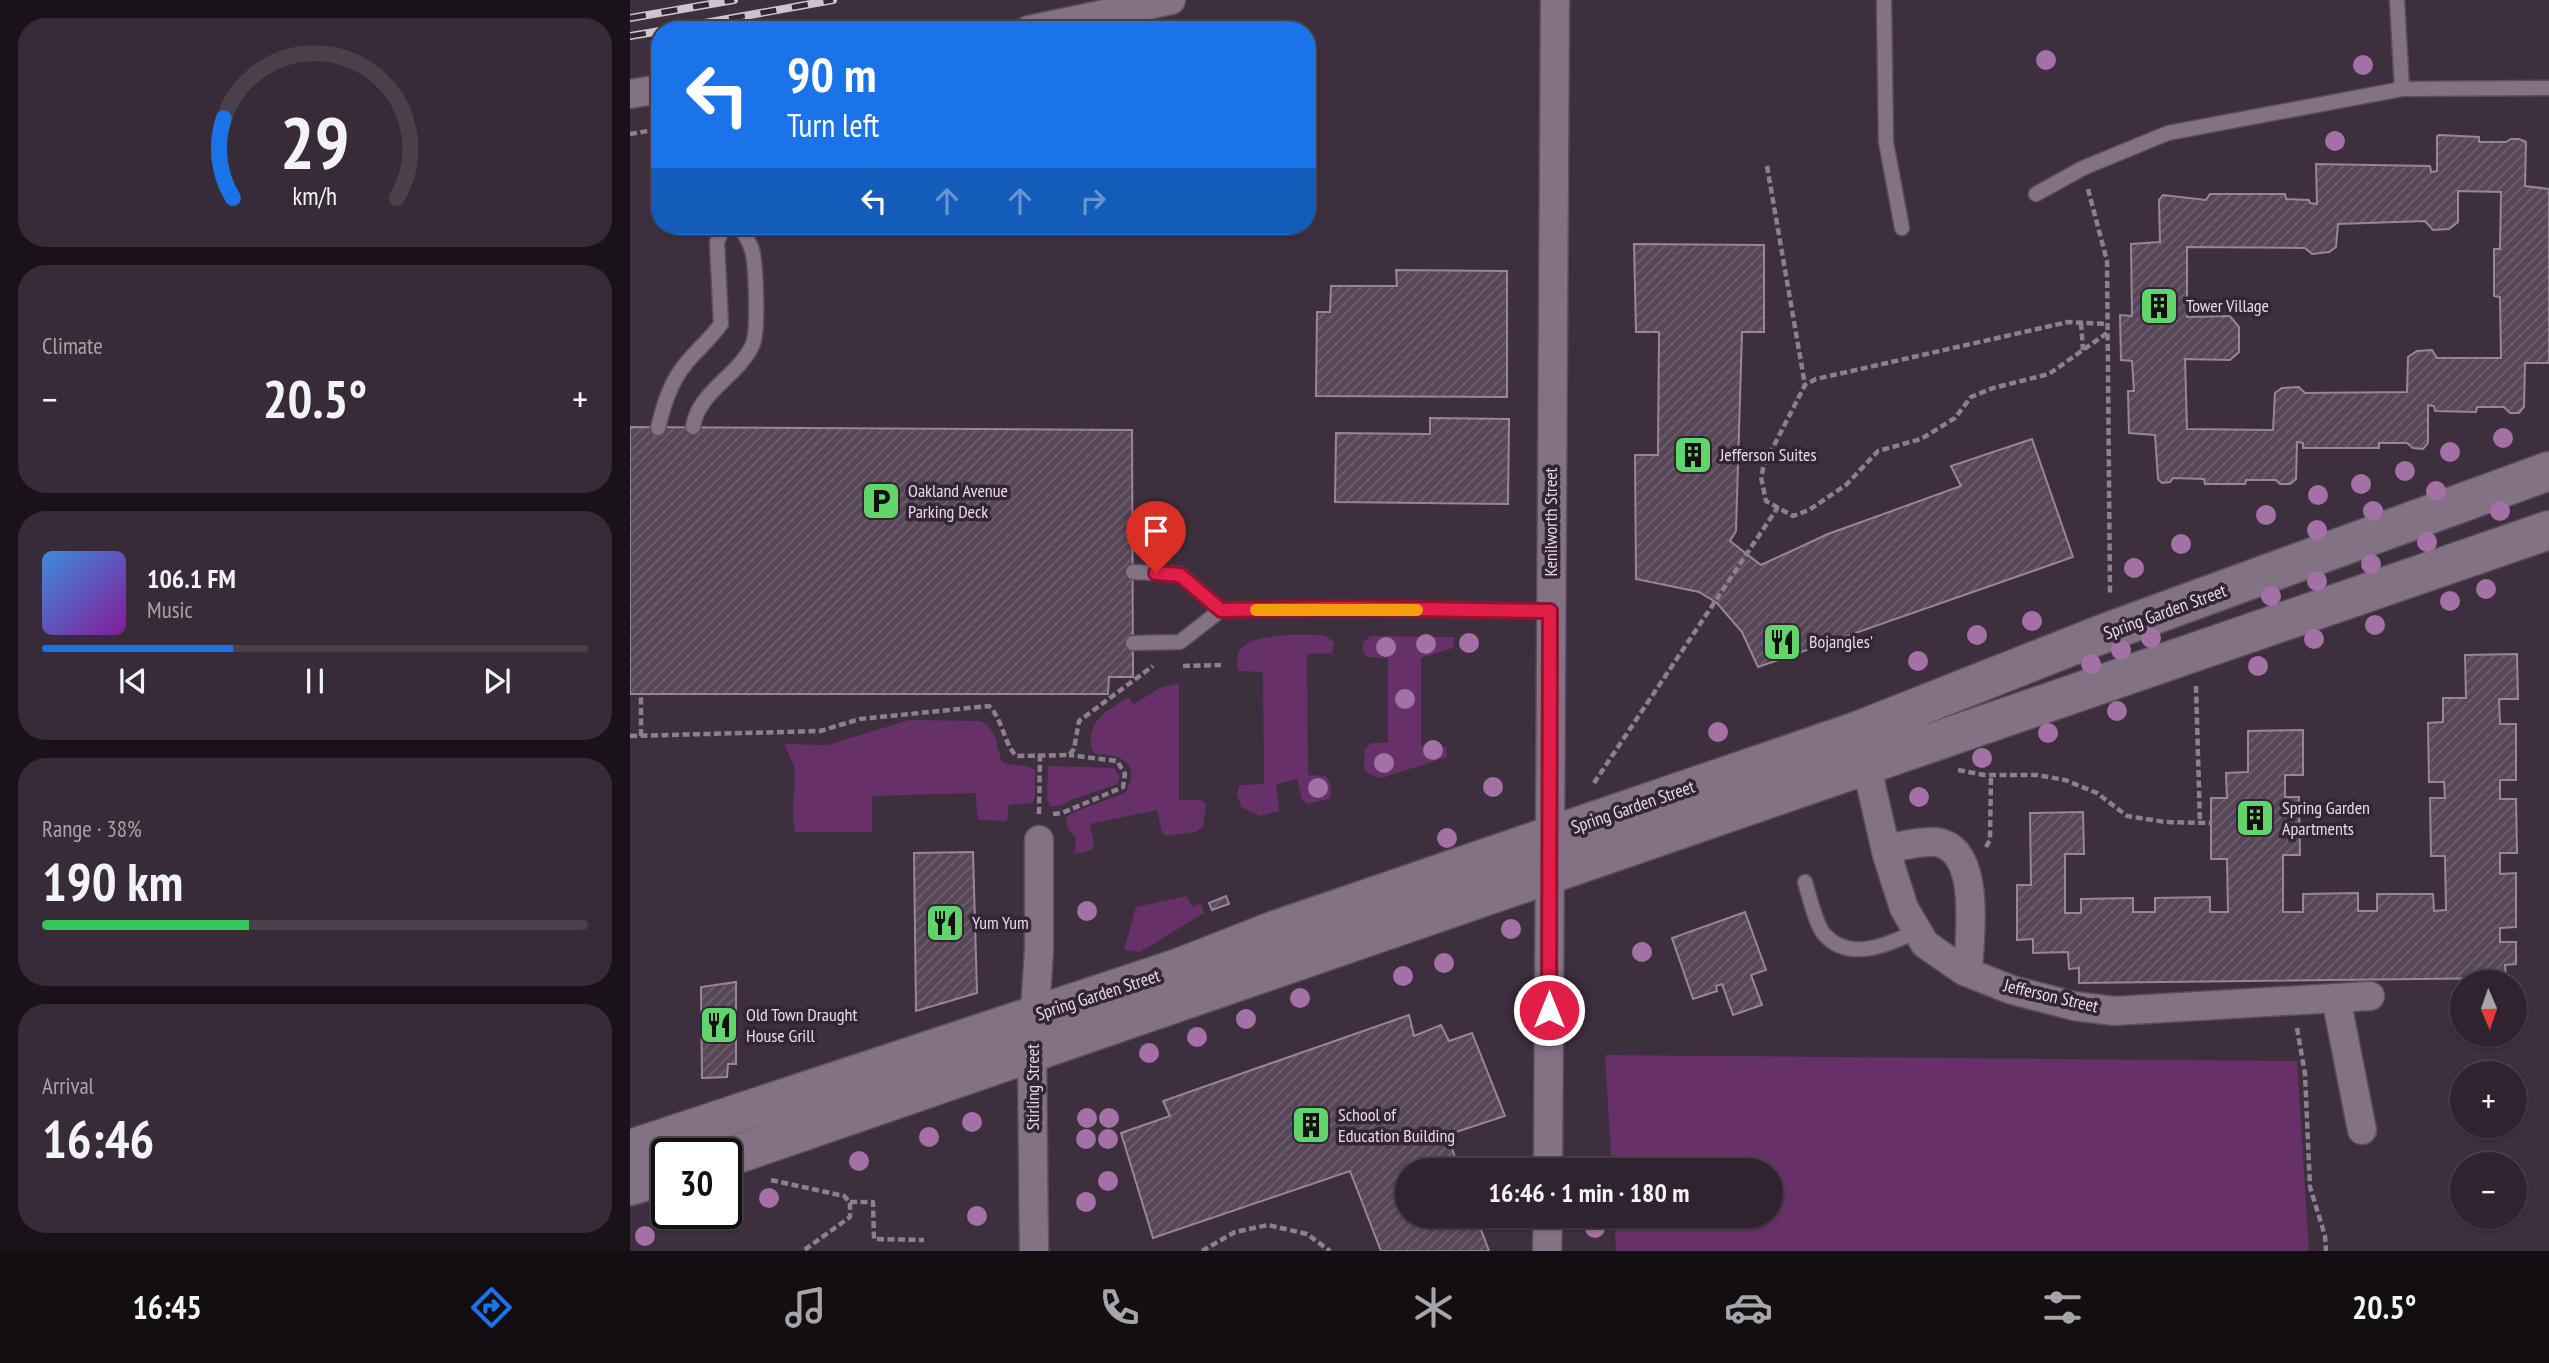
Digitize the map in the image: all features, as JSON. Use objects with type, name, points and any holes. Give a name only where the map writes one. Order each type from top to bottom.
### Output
[{"type":"main road","name":"Spring Garden Street","points":[[742,1153],[1031,1056],[1549,874],[1862,748],[2110,631],[2549,471]]},
{"type":"main road","name":"Spring Garden Street","points":[[630,1149],[1178,968],[1275,930],[1549,836],[1862,748],[1926,745],[2549,530]]},
{"type":"main road","points":[[630,1186],[651,1180]]},
{"type":"street","points":[[1072,21],[1171,0]]},
{"type":"street","name":"Kenilworth Street","points":[[1548,1158],[1555,0]]},
{"type":"street","points":[[630,94],[651,90]]},
{"type":"street","name":"Jefferson Street","points":[[1862,748],[1886,849],[1904,908],[1925,944],[1968,972],[2025,993],[2074,1006],[2114,1011],[2370,996]]},
{"type":"street","name":"Stirling Street","points":[[1034,1251],[1031,1056],[1039,950],[1039,840]]},
{"type":"street","points":[[1886,849],[1937,842],[1961,857],[1969,878],[1968,972]]},
{"type":"street","points":[[2336,998],[2362,1130]]},
{"type":"street","points":[[1547,1251],[1548,1228]]},
{"type":"lane","points":[[1884,0],[1886,142],[1902,228]]},
{"type":"lane","points":[[2397,0],[2402,89]]},
{"type":"lane","points":[[2036,194],[2083,168],[2168,133],[2402,89],[2549,88]]},
{"type":"lane","points":[[658,428],[665,398],[673,381],[721,324],[717,242],[720,235]]},
{"type":"lane","points":[[694,427],[695,416],[704,402],[752,347],[756,333],[752,251],[744,235]]},
{"type":"lane","points":[[1133,572],[1180,575],[1221,610]]},
{"type":"lane","points":[[1133,643],[1180,642],[1221,610],[1339,608],[1550,611]]},
{"type":"lane","points":[[1805,882],[1823,933],[1838,944],[1861,949],[1885,946],[1917,931]]},
{"type":"path","points":[[630,134],[651,130]]},
{"type":"path","points":[[1767,166],[1805,386]]},
{"type":"path","points":[[2083,168],[2107,261],[2110,631]]},
{"type":"path","points":[[2107,324],[2068,322],[1816,379],[1805,386],[1763,465],[1761,477],[1766,501],[1793,516],[1809,510],[1846,485],[1878,452],[1921,439],[1955,418],[1971,397],[1993,388],[2049,374],[2107,333]]},
{"type":"path","points":[[2081,323],[2083,350]]},
{"type":"path","points":[[1589,790],[1778,507]]},
{"type":"path","points":[[2194,651],[2200,823]]},
{"type":"path","points":[[1180,666],[1221,665]]},
{"type":"path","points":[[1069,755],[1074,749],[1079,721],[1152,666],[1166,666]]},
{"type":"path","points":[[641,694],[641,736]]},
{"type":"path","points":[[630,736],[820,731],[860,719],[989,706],[996,714],[1007,745],[1016,756],[1040,755],[1069,755],[1117,761],[1125,774],[1123,787],[1062,813],[1039,816],[1040,755]]},
{"type":"path","points":[[1926,745],[1940,767],[1991,775],[2037,775],[2065,780],[2097,793],[2127,817],[2165,822],[2211,823]]},
{"type":"path","points":[[1969,878],[1990,841],[1991,775]]},
{"type":"path","points":[[2291,1001],[2305,1074],[2310,1187],[2325,1236],[2326,1251]]},
{"type":"path","points":[[765,1179],[844,1196],[850,1202],[873,1202],[874,1239],[924,1240]]},
{"type":"path","points":[[803,1251],[850,1217],[850,1202]]},
{"type":"path","points":[[1202,1251],[1235,1232],[1268,1225],[1307,1234],[1330,1251]]},
{"type":"shaded area","points":[[1326,636],[1335,643],[1332,653],[1307,654],[1308,775],[1326,776],[1331,788],[1330,796],[1329,799],[1308,804],[1302,800],[1297,779],[1276,784],[1279,811],[1260,816],[1241,807],[1237,794],[1240,785],[1264,784],[1263,672],[1238,671],[1237,656],[1243,647],[1262,638]]},
{"type":"shaded area","points":[[1371,636],[1454,637],[1453,648],[1421,658],[1421,746],[1446,747],[1447,757],[1382,778],[1370,775],[1364,768],[1365,748],[1372,743],[1388,743],[1388,658],[1367,657],[1363,652],[1363,642]]},
{"type":"shaded area","points":[[1179,683],[1179,800],[1199,800],[1206,803],[1203,826],[1196,832],[1166,836],[1162,833],[1157,810],[1090,824],[1094,844],[1092,850],[1075,854],[1076,838],[1068,829],[1066,819],[1071,813],[1125,793],[1130,783],[1130,768],[1126,763],[1113,756],[1093,752],[1091,738],[1095,724],[1128,697],[1134,704],[1160,688]]},
{"type":"shaded area","points":[[909,720],[980,721],[986,724],[996,738],[1002,762],[1028,766],[1035,770],[1035,798],[1032,803],[1009,805],[1007,821],[979,820],[976,793],[872,796],[872,832],[795,832],[795,768],[784,744],[828,745]]},
{"type":"shaded area","points":[[1048,766],[1114,768],[1120,777],[1118,784],[1051,807],[1047,800]]},
{"type":"shaded area","points":[[1187,896],[1192,907],[1201,903],[1204,913],[1140,952],[1124,950],[1136,907]]},
{"type":"shaded area","points":[[1605,1055],[2297,1061],[2309,1251],[1616,1251],[1615,1228],[1783,1228],[1783,1158],[1611,1158]]},
{"type":"building","name":"Tower Village","points":[[2437,136],[2479,137],[2479,142],[2519,139],[2526,142],[2525,186],[2549,189],[2549,363],[2525,363],[2524,407],[2519,413],[2510,413],[2504,407],[2477,407],[2476,412],[2435,411],[2434,406],[2428,405],[2428,443],[2423,449],[2413,448],[2407,443],[2379,443],[2379,448],[2303,448],[2303,443],[2297,442],[2296,479],[2290,484],[2280,484],[2276,480],[2246,480],[2245,484],[2205,484],[2204,479],[2173,478],[2170,482],[2162,483],[2158,479],[2155,435],[2129,433],[2128,391],[2134,391],[2132,361],[2121,360],[2120,315],[2132,316],[2131,244],[2160,242],[2159,200],[2163,195],[2206,200],[2210,194],[2285,194],[2286,199],[2309,200],[2310,203],[2317,204],[2316,164],[2430,166],[2431,172],[2437,171]],"holes":[[[2458,191],[2501,192],[2500,249],[2494,249],[2494,296],[2500,297],[2501,358],[2437,358],[2432,350],[2417,351],[2408,357],[2407,392],[2305,393],[2299,387],[2282,388],[2275,393],[2273,430],[2187,429],[2185,359],[2230,360],[2239,352],[2239,327],[2230,316],[2187,317],[2187,247],[2305,248],[2312,254],[2329,252],[2336,247],[2338,224],[2425,221],[2433,230],[2449,229],[2458,222]]]},
{"type":"building","name":"Jefferson Suites","points":[[1634,244],[1764,245],[1764,332],[1742,332],[1736,531],[1730,541],[1761,565],[1828,534],[1961,486],[1951,466],[2032,439],[2073,557],[1758,667],[1742,632],[1717,603],[1699,592],[1636,579],[1635,455],[1658,455],[1659,332],[1636,332]]},
{"type":"building","points":[[1396,270],[1507,271],[1507,397],[1316,396],[1317,312],[1330,312],[1331,286],[1397,286]]},
{"type":"building","points":[[1430,418],[1509,419],[1508,504],[1335,502],[1336,433],[1430,434]]},
{"type":"building","name":"Oakland Avenue Parking Deck","points":[[630,427],[1132,430],[1133,677],[1109,677],[1108,694],[630,694]]},
{"type":"building","name":"Spring Garden Apartments","points":[[2517,654],[2518,699],[2499,699],[2500,724],[2516,724],[2516,780],[2500,780],[2500,799],[2516,799],[2517,853],[2500,853],[2500,874],[2516,873],[2516,927],[2500,928],[2500,942],[2516,942],[2516,964],[2505,965],[2505,970],[2450,970],[2450,979],[2079,983],[2079,968],[2069,969],[2068,952],[2033,953],[2033,939],[2017,940],[2017,885],[2031,885],[2030,813],[2083,812],[2084,854],[2065,854],[2065,913],[2081,913],[2081,899],[2133,898],[2133,912],[2155,912],[2155,898],[2210,897],[2210,912],[2228,912],[2227,859],[2211,859],[2211,798],[2227,798],[2226,773],[2248,772],[2248,731],[2303,730],[2303,775],[2285,775],[2285,797],[2299,797],[2300,855],[2283,855],[2283,912],[2303,912],[2303,894],[2358,893],[2358,911],[2377,911],[2377,894],[2433,894],[2434,911],[2446,910],[2445,856],[2431,856],[2430,798],[2445,798],[2444,782],[2429,782],[2428,723],[2443,722],[2443,698],[2466,698],[2465,655]]},
{"type":"building","name":"Yum Yum","points":[[973,852],[977,993],[916,1011],[914,853]]},
{"type":"building","points":[[1226,896],[1229,904],[1212,910],[1209,903]]},
{"type":"building","points":[[1745,912],[1766,970],[1751,975],[1762,1005],[1733,1015],[1722,984],[1716,986],[1717,991],[1693,999],[1672,938]]},
{"type":"building","name":"Old Town Draught House Grill","points":[[736,982],[736,1064],[728,1064],[727,1077],[702,1078],[701,987]]},
{"type":"building","name":"School of Education Building","points":[[1409,1015],[1414,1036],[1441,1025],[1449,1041],[1472,1033],[1505,1116],[1447,1135],[1455,1158],[1395,1158],[1395,1228],[1480,1228],[1489,1251],[1381,1251],[1350,1171],[1153,1238],[1121,1133],[1170,1116],[1163,1101]]},
{"type":"railway","points":[[630,18],[734,0]]},
{"type":"railway","points":[[716,21],[833,0]]},
{"type":"railway","points":[[630,36],[651,32]]},
{"type":"slow traffic","points":[[1256,610],[1417,610]]},
{"type":"place","name":"Tower Village","points":[[2159,306]]},
{"type":"place","name":"Jefferson Suites","points":[[1693,455]]},
{"type":"place","name":"Oakland Avenue Parking Deck","points":[[881,501]]},
{"type":"place","name":"Bojangles'","points":[[1782,642]]},
{"type":"place","name":"Spring Garden Apartments","points":[[2255,818]]},
{"type":"place","name":"Yum Yum","points":[[945,923]]},
{"type":"place","name":"Old Town Draught House Grill","points":[[719,1025]]},
{"type":"place","name":"School of Education Building","points":[[1311,1125]]},
{"type":"route","points":[[1156,573],[1180,575],[1221,610],[1339,608],[1550,611],[1549,1010]]}]
